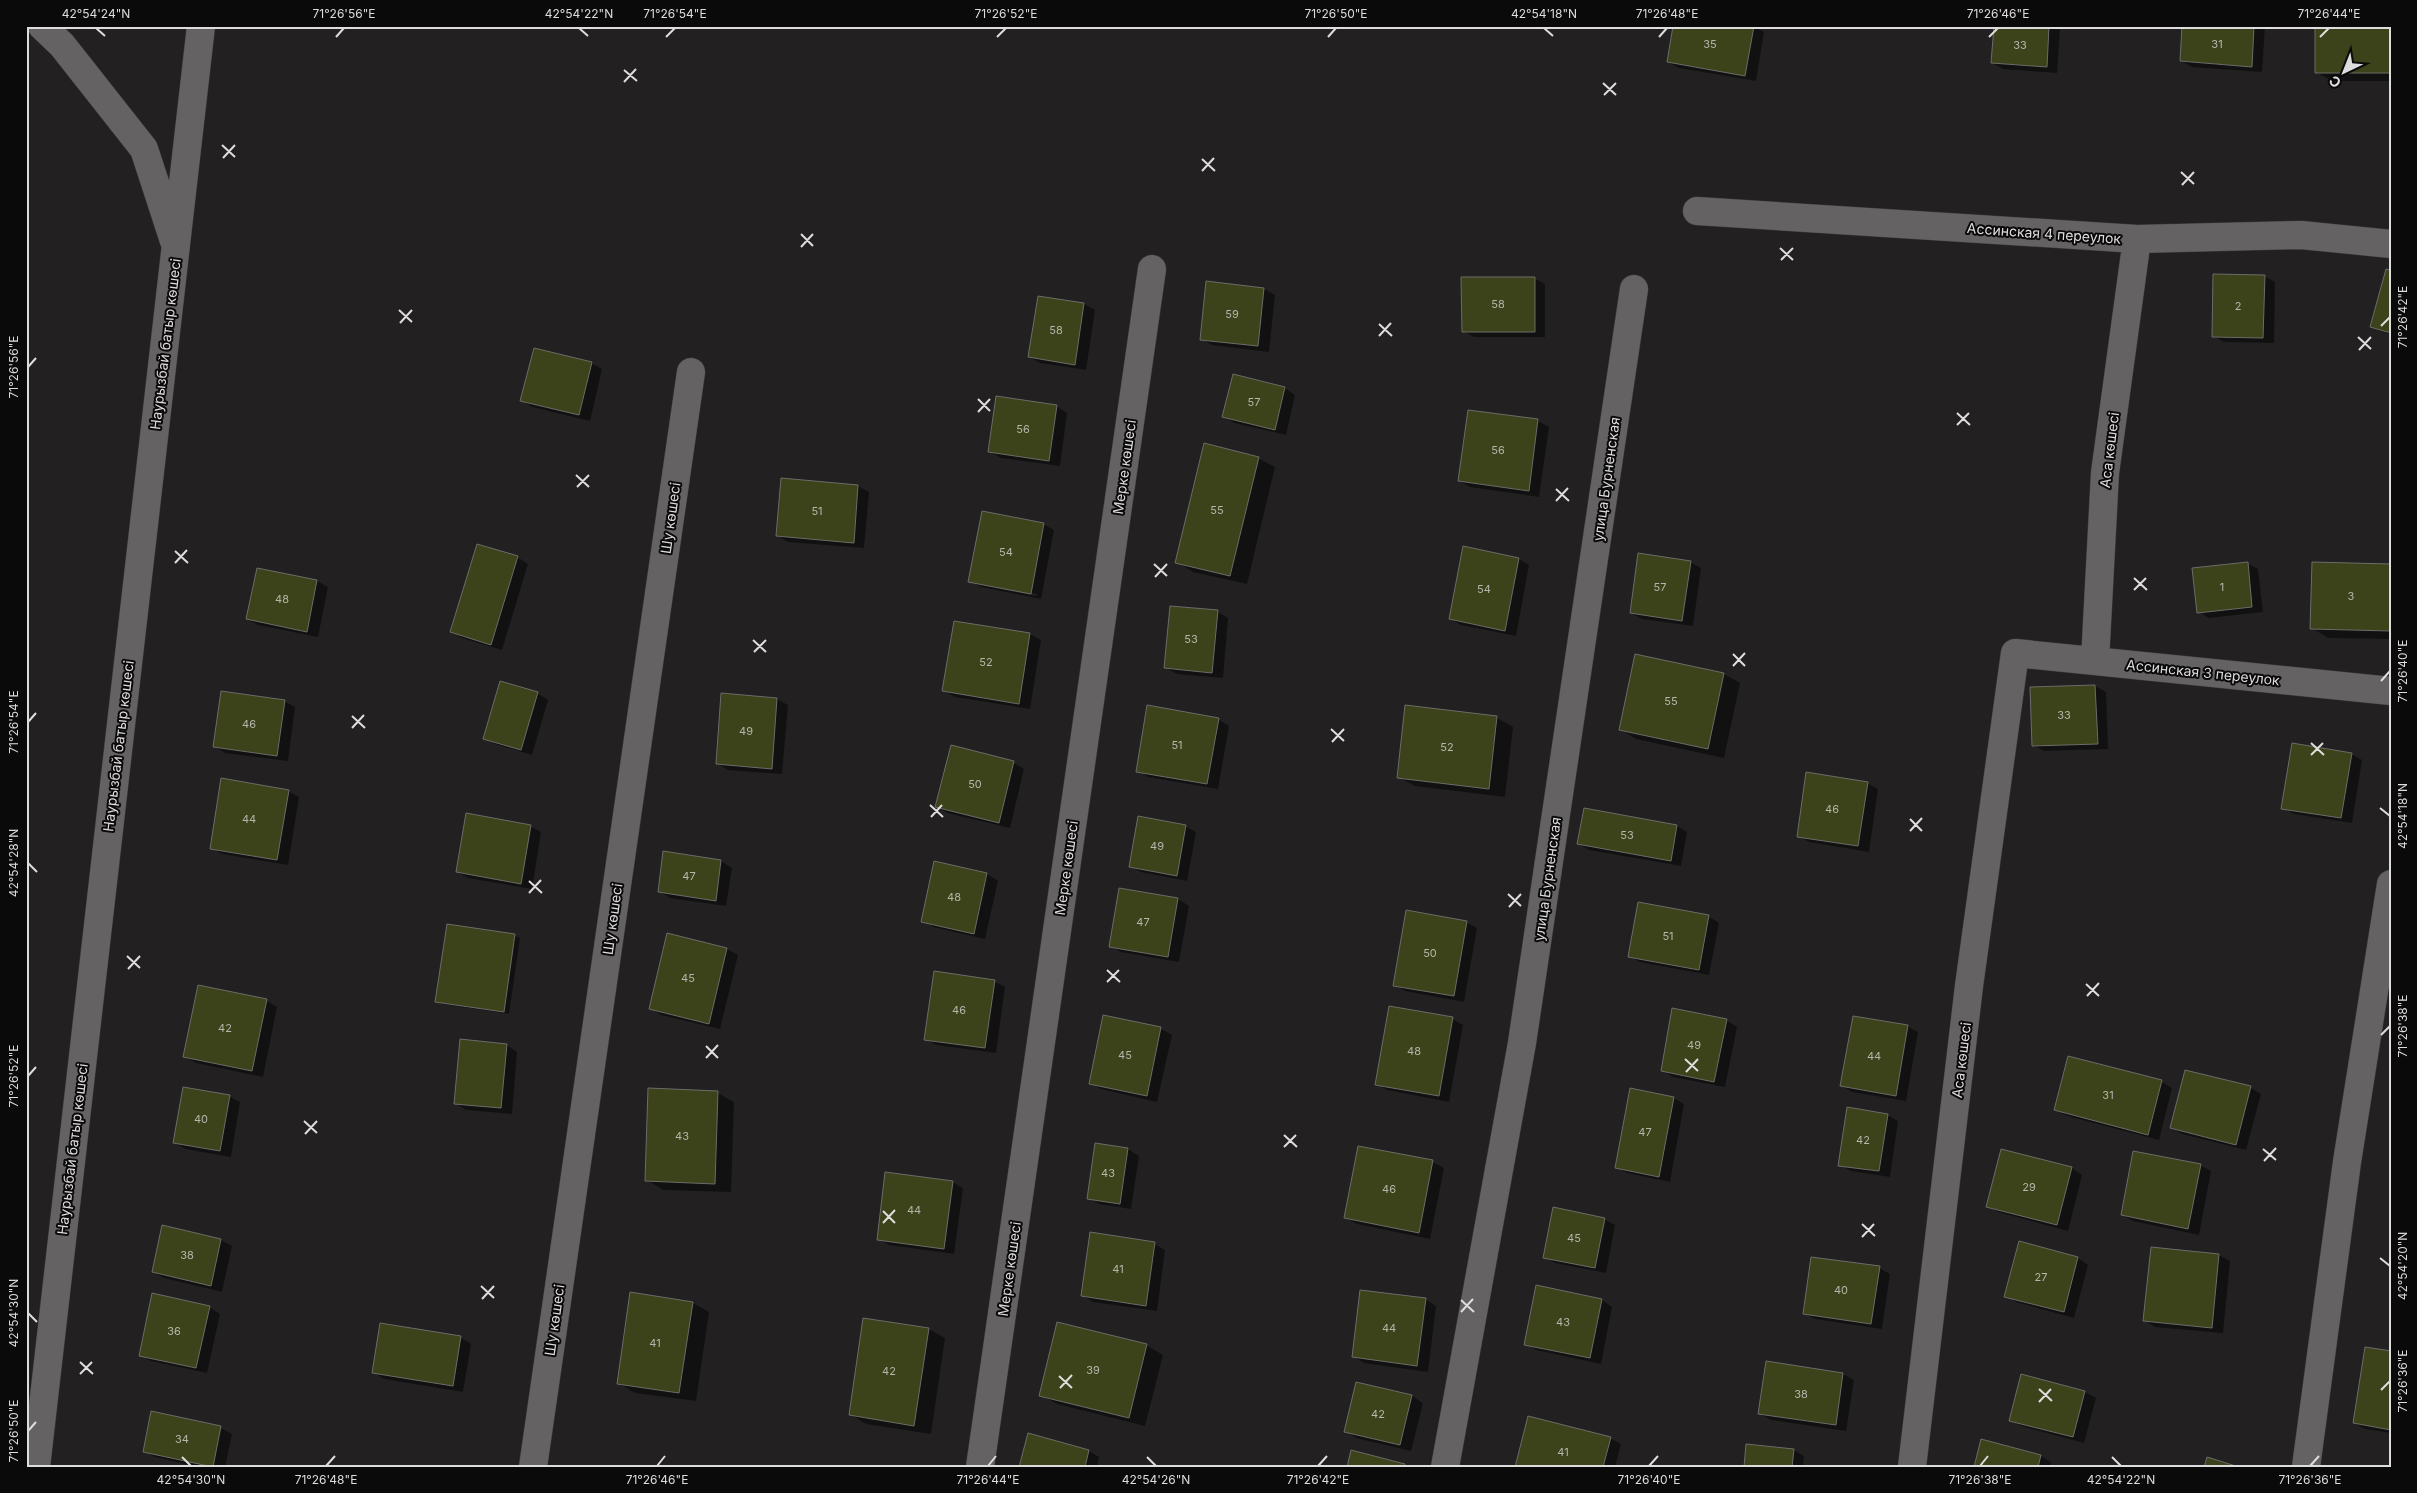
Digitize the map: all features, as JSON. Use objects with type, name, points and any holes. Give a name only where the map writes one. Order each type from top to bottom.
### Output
[{"type":"street","points":[[42,26],[62,45],[144,149],[177,249]]},
{"type":"street","name":"Наурызбай батыр көшесі","points":[[36,1467],[202,26]]},
{"type":"street","name":"Ассинская 4 переулок","points":[[1697,211],[2137,239],[2301,235],[2391,244]]},
{"type":"street","name":"Аса көшесі","points":[[2095,661],[2105,473],[2137,239]]},
{"type":"street","name":"Мерке көшесі","points":[[980,1467],[1152,269]]},
{"type":"street","name":"улица Бурненская","points":[[1445,1467],[1522,1043],[1634,289]]},
{"type":"street","name":"Шу көшесі","points":[[533,1467],[691,372]]},
{"type":"street","name":"Аса көшесі","points":[[1912,1467],[1968,996],[2015,653]]},
{"type":"street","name":"Ассинская 3 переулок","points":[[2015,653],[2391,691]]},
{"type":"street","points":[[2306,1467],[2347,1162],[2391,884]]},
{"type":"building","points":[[1673,26],[1754,26],[1745,76],[1667,62]]},
{"type":"building","points":[[1994,26],[2049,26],[2047,67],[1991,63]]},
{"type":"building","points":[[2182,26],[2254,26],[2252,67],[2180,61]]},
{"type":"building","points":[[2315,26],[2391,26],[2391,73],[2315,73]]},
{"type":"building","points":[[2386,269],[2391,270],[2391,333],[2370,327]]},
{"type":"building","points":[[2213,274],[2265,275],[2263,338],[2212,337]]},
{"type":"building","points":[[1461,277],[1535,277],[1535,332],[1462,332]]},
{"type":"building","points":[[1206,281],[1264,288],[1258,346],[1200,340]]},
{"type":"building","points":[[1038,296],[1084,303],[1075,365],[1028,357]]},
{"type":"building","points":[[534,348],[592,362],[579,415],[520,401]]},
{"type":"building","points":[[1233,374],[1285,387],[1275,430],[1222,417]]},
{"type":"building","points":[[996,396],[1057,405],[1049,461],[988,452]]},
{"type":"building","points":[[1468,410],[1538,419],[1529,491],[1458,481]]},
{"type":"building","points":[[1204,443],[1259,457],[1230,576],[1175,563]]},
{"type":"building","points":[[781,478],[858,485],[854,543],[776,536]]},
{"type":"building","points":[[982,511],[1044,523],[1031,594],[968,582]]},
{"type":"building","points":[[477,544],[518,556],[491,645],[450,632]]},
{"type":"building","points":[[1463,546],[1519,558],[1505,631],[1449,619]]},
{"type":"building","points":[[1638,553],[1691,561],[1682,621],[1630,613]]},
{"type":"building","points":[[2248,562],[2252,607],[2197,613],[2192,568]]},
{"type":"building","points":[[2312,562],[2391,564],[2391,631],[2310,629]]},
{"type":"building","points":[[257,568],[317,580],[307,632],[246,619]]},
{"type":"building","points":[[1170,606],[1218,610],[1212,673],[1164,668]]},
{"type":"building","points":[[954,621],[1030,633],[1019,704],[942,691]]},
{"type":"building","points":[[1635,654],[1724,673],[1708,749],[1619,730]]},
{"type":"building","points":[[500,681],[538,692],[521,750],[483,739]]},
{"type":"building","points":[[2095,685],[2098,744],[2032,746],[2030,687]]},
{"type":"building","points":[[221,691],[285,700],[277,756],[213,747]]},
{"type":"building","points":[[721,693],[777,698],[772,769],[716,764]]},
{"type":"building","points":[[1147,705],[1219,718],[1207,784],[1136,772]]},
{"type":"building","points":[[1405,705],[1497,716],[1489,789],[1397,778]]},
{"type":"building","points":[[2292,743],[2352,753],[2341,818],[2281,809]]},
{"type":"building","points":[[951,745],[1014,761],[999,823],[935,807]]},
{"type":"building","points":[[1806,772],[1868,782],[1858,846],[1797,837]]},
{"type":"building","points":[[221,778],[289,790],[277,860],[210,849]]},
{"type":"building","points":[[1584,808],[1677,825],[1671,861],[1577,844]]},
{"type":"building","points":[[466,813],[531,825],[521,884],[456,872]]},
{"type":"building","points":[[1138,816],[1186,825],[1177,876],[1129,867]]},
{"type":"building","points":[[663,851],[721,860],[716,901],[658,892]]},
{"type":"building","points":[[934,861],[987,873],[974,934],[921,922]]},
{"type":"building","points":[[1119,888],[1178,898],[1168,957],[1109,947]]},
{"type":"building","points":[[1638,902],[1709,915],[1699,970],[1628,957]]},
{"type":"building","points":[[1406,910],[1467,921],[1454,996],[1393,986]]},
{"type":"building","points":[[447,924],[515,934],[504,1012],[435,1002]]},
{"type":"building","points":[[667,933],[727,948],[709,1024],[649,1009]]},
{"type":"building","points":[[934,971],[995,980],[985,1048],[924,1040]]},
{"type":"building","points":[[198,985],[267,999],[252,1071],[183,1057]]},
{"type":"building","points":[[1389,1006],[1453,1017],[1439,1096],[1375,1085]]},
{"type":"building","points":[[1672,1008],[1727,1019],[1714,1082],[1661,1071]]},
{"type":"building","points":[[1103,1015],[1161,1027],[1147,1096],[1089,1084]]},
{"type":"building","points":[[1853,1016],[1908,1025],[1896,1096],[1840,1086]]},
{"type":"building","points":[[460,1039],[507,1044],[501,1108],[454,1104]]},
{"type":"building","points":[[2068,1056],[2162,1080],[2148,1135],[2054,1110]]},
{"type":"building","points":[[2185,1070],[2251,1086],[2236,1145],[2170,1128]]},
{"type":"building","points":[[183,1087],[230,1095],[220,1151],[173,1143]]},
{"type":"building","points":[[648,1088],[718,1091],[715,1184],[645,1181]]},
{"type":"building","points":[[1630,1088],[1674,1097],[1659,1177],[1615,1168]]},
{"type":"building","points":[[1847,1107],[1888,1114],[1879,1171],[1838,1166]]},
{"type":"building","points":[[1095,1143],[1128,1148],[1120,1204],[1087,1199]]},
{"type":"building","points":[[1358,1146],[1433,1160],[1419,1233],[1344,1218]]},
{"type":"building","points":[[2001,1149],[2072,1167],[2057,1225],[1986,1207]]},
{"type":"building","points":[[2133,1151],[2201,1164],[2188,1229],[2121,1215]]},
{"type":"building","points":[[885,1172],[953,1181],[944,1249],[877,1240]]},
{"type":"building","points":[[1553,1207],[1605,1218],[1595,1268],[1543,1258]]},
{"type":"building","points":[[162,1225],[221,1239],[211,1286],[152,1272]]},
{"type":"building","points":[[1090,1232],[1155,1242],[1146,1306],[1081,1296]]},
{"type":"building","points":[[2019,1241],[2078,1257],[2064,1312],[2004,1297]]},
{"type":"building","points":[[2151,1247],[2219,1254],[2212,1328],[2143,1321]]},
{"type":"building","points":[[1811,1257],[1880,1266],[1871,1324],[1803,1314]]},
{"type":"building","points":[[1536,1285],[1602,1299],[1590,1358],[1524,1345]]},
{"type":"building","points":[[1360,1290],[1426,1298],[1417,1366],[1352,1357]]},
{"type":"building","points":[[630,1292],[693,1302],[679,1393],[617,1384]]},
{"type":"building","points":[[152,1293],[210,1306],[196,1368],[139,1356]]},
{"type":"building","points":[[863,1318],[929,1328],[914,1426],[849,1415]]},
{"type":"building","points":[[1057,1322],[1147,1344],[1129,1418],[1039,1396]]},
{"type":"building","points":[[380,1323],[461,1336],[453,1386],[372,1373]]},
{"type":"building","points":[[2365,1347],[2391,1351],[2391,1430],[2353,1423]]},
{"type":"building","points":[[1766,1361],[1843,1373],[1836,1425],[1758,1414]]},
{"type":"building","points":[[2021,1374],[2085,1391],[2073,1437],[2009,1421]]},
{"type":"building","points":[[1356,1382],[1412,1395],[1400,1445],[1344,1432]]},
{"type":"building","points":[[151,1411],[221,1426],[213,1467],[143,1452]]},
{"type":"building","points":[[1528,1416],[1611,1437],[1603,1467],[1515,1467]]},
{"type":"building","points":[[1028,1433],[1089,1450],[1085,1467],[1019,1467]]},
{"type":"building","points":[[1981,1439],[2041,1455],[2038,1467],[1974,1467]]},
{"type":"building","points":[[1746,1444],[1794,1449],[1792,1467],[1744,1467]]},
{"type":"building","points":[[1351,1450],[1405,1464],[1404,1467],[1347,1467]]},
{"type":"building","points":[[2207,1457],[2239,1467],[2204,1467]]}]
